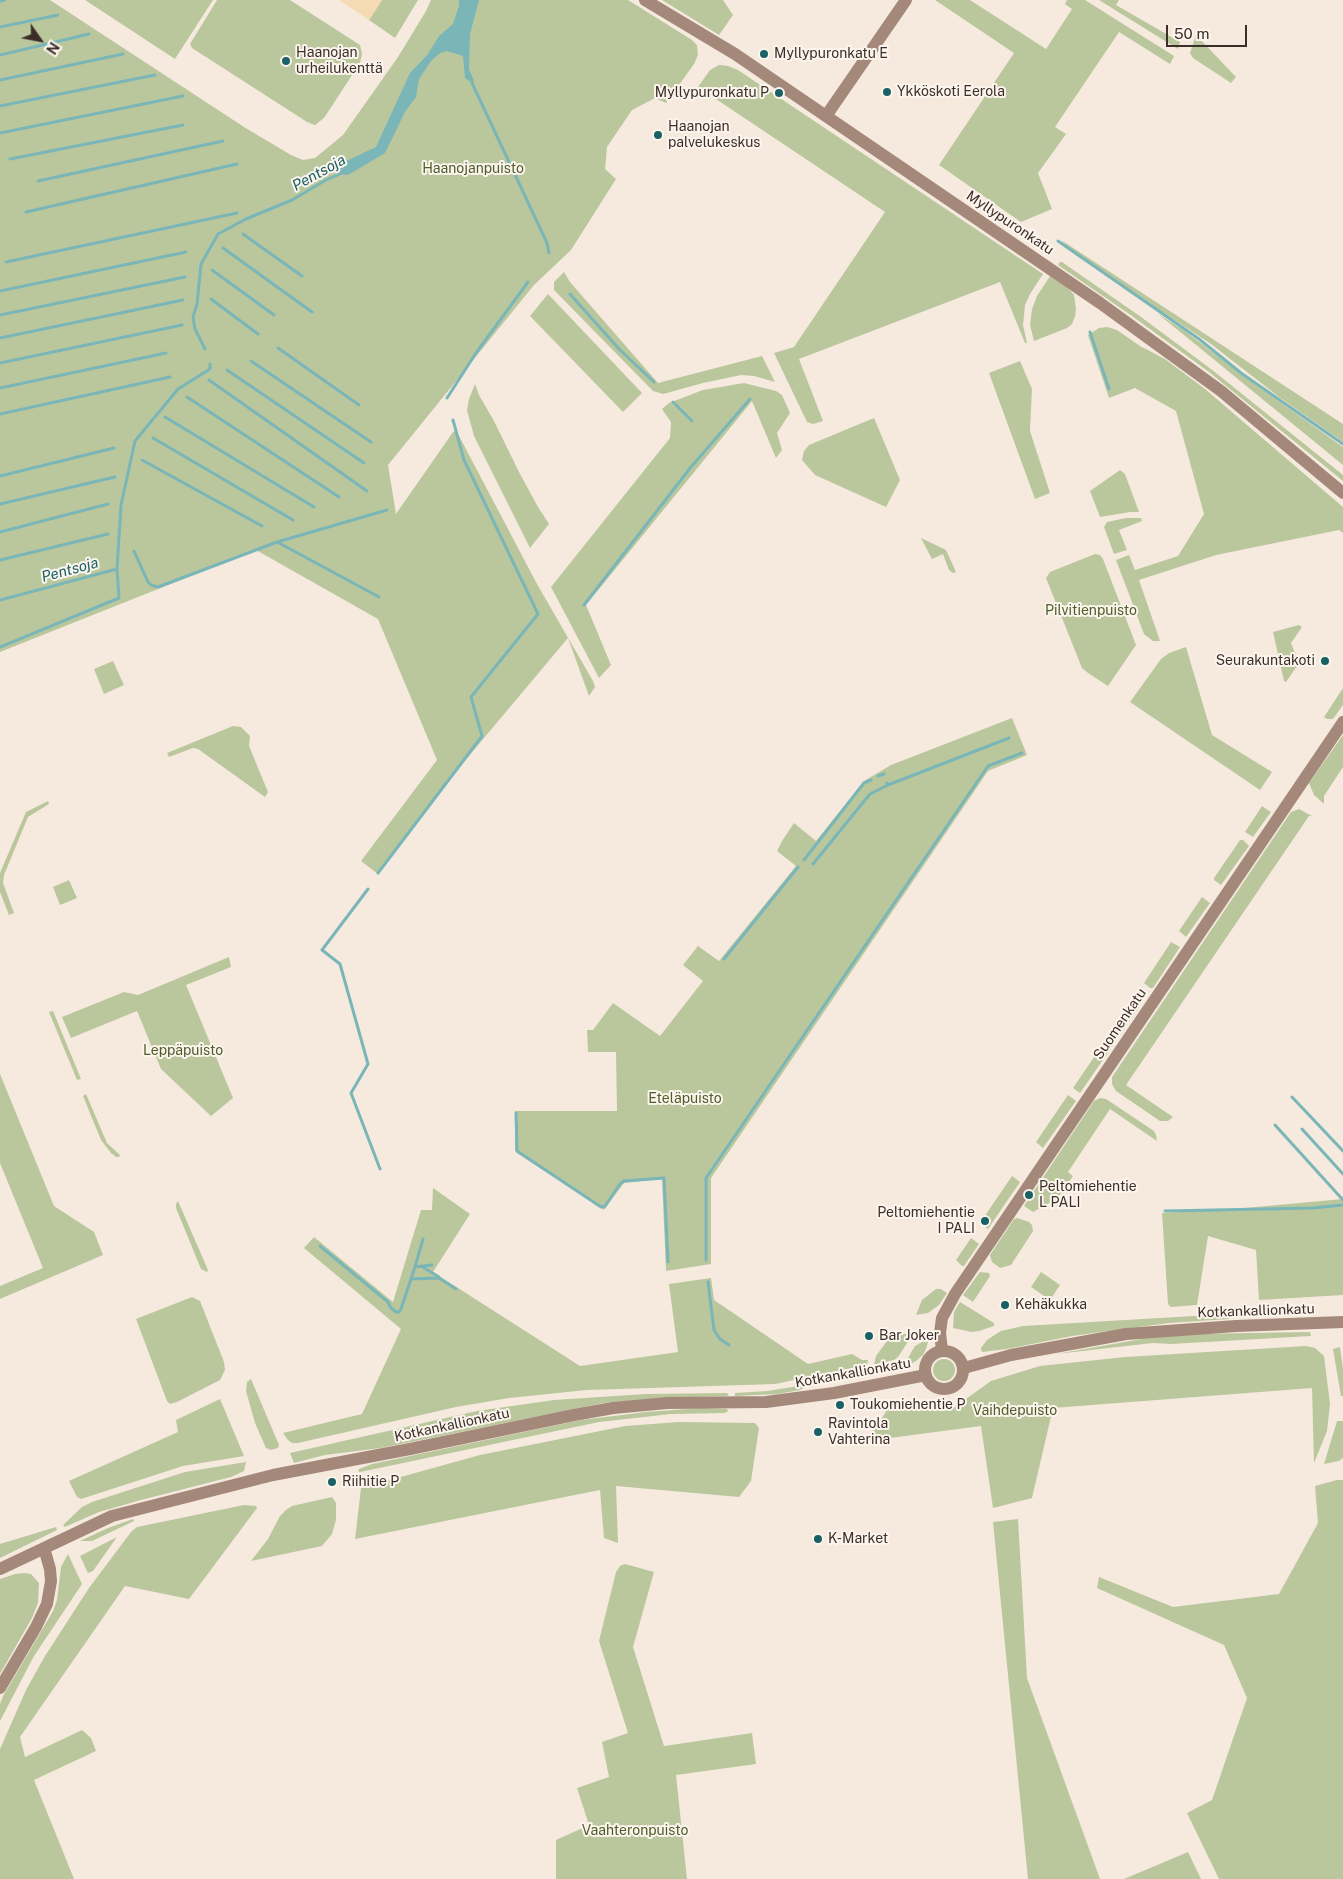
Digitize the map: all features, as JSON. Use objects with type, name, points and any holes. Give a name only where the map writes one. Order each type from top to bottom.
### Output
[{"type":"street","name":"Myllypuronkatu","points":[[645,0],[735,54],[1015,244],[1200,375],[1239,405],[1343,493]]},
{"type":"street","points":[[826,116],[906,0]]},
{"type":"street","name":"Suomenkatu","points":[[942,1350],[940,1333],[942,1318],[955,1294],[1343,722]]},
{"type":"street","name":"Kotkankallionkatu","points":[[964,1368],[1011,1355],[1126,1334],[1218,1327],[1343,1322]]},
{"type":"street","points":[[942,1350],[953,1352],[957,1355],[962,1360],[964,1368],[960,1382],[947,1389],[933,1385],[926,1375],[925,1366],[934,1353],[942,1350]]},
{"type":"street","name":"Kotkankallionkatu","points":[[0,1569],[80,1530],[125,1512],[273,1475],[574,1415],[638,1405],[766,1402],[834,1393],[926,1375]]},
{"type":"street","points":[[0,1688],[36,1627],[47,1604],[51,1581],[50,1569],[44,1548]]},
{"type":"green space","name":"Haanojanpuisto","points":[[0,0],[50,0],[244,127],[303,160],[315,158],[343,135],[398,57],[431,0],[628,0],[697,45],[698,55],[694,64],[666,103],[655,98],[632,110],[607,147],[605,169],[616,179],[571,250],[534,285],[388,465],[396,514],[453,432],[456,431],[537,584],[593,681],[595,687],[589,696],[568,638],[463,763],[378,874],[361,861],[437,760],[378,619],[256,550],[0,652]]},
{"type":"green space","points":[[85,0],[213,0],[175,59]]},
{"type":"green space","name":"Haanojan urheilukenttä","points":[[217,0],[290,0],[360,45],[362,54],[360,63],[324,118],[315,125],[307,122],[192,48],[190,44]]},
{"type":"green space","points":[[382,0],[418,0],[395,38],[369,20]]},
{"type":"green space","points":[[662,0],[723,0],[733,15],[719,35]]},
{"type":"green space","points":[[935,0],[970,0],[1046,49],[1072,9],[1065,4],[1067,0],[1085,0],[1174,56],[1170,64],[1119,32],[1055,127],[1066,134],[1038,173],[1052,209],[1021,222],[939,165],[1014,53]]},
{"type":"green space","points":[[1099,0],[1119,0],[1116,5],[1180,42],[1178,49]]},
{"type":"green space","points":[[1196,35],[1236,77],[1231,83],[1193,58],[1190,53]]},
{"type":"green space","points":[[719,65],[738,70],[1043,274],[1025,305],[1023,325],[1027,343],[1025,343],[1000,282],[799,359],[823,421],[813,424],[807,422],[774,353],[794,347],[885,212],[698,87],[710,70]]},
{"type":"green space","points":[[1061,240],[1343,424],[1343,442],[1279,397],[1211,344],[1076,255]]},
{"type":"green space","points":[[1060,262],[1141,317],[1211,369],[1343,475],[1343,481],[1209,372],[1058,265]]},
{"type":"green space","points":[[564,272],[570,282],[658,383],[762,356],[775,382],[754,376],[741,375],[663,394],[653,391],[554,290],[554,282]]},
{"type":"green space","points":[[1050,276],[1069,289],[1074,295],[1075,317],[1072,324],[1067,328],[1034,341],[1030,325],[1032,309],[1037,296]]},
{"type":"green space","points":[[548,294],[642,393],[623,412],[530,316]]},
{"type":"green space","points":[[1157,313],[1185,331],[1242,375],[1343,447],[1343,465]]},
{"type":"green space","points":[[1107,327],[1117,330],[1140,346],[1165,359],[1205,389],[1343,507],[1343,533],[1339,530],[1216,555],[1139,580],[1160,641],[1153,641],[1144,634],[1116,560],[1129,555],[1135,570],[1178,556],[1204,514],[1176,411],[1135,388],[1109,398],[1088,335],[1099,328]]},
{"type":"green space","points":[[1020,361],[1032,389],[1030,431],[1050,493],[1035,499],[989,373]]},
{"type":"green space","points":[[744,383],[776,391],[782,395],[790,413],[777,433],[782,450],[776,458],[752,401],[586,605],[611,665],[599,678],[551,587],[670,438],[671,422],[662,409],[669,403],[703,390]]},
{"type":"green space","points":[[475,384],[519,472],[549,524],[530,548],[474,436],[467,410]]},
{"type":"green space","points":[[874,418],[900,480],[886,507],[815,475],[802,460],[804,451],[809,445]]},
{"type":"green space","points":[[1120,470],[1125,474],[1139,512],[1100,517],[1090,491]]},
{"type":"green space","points":[[1126,518],[1141,518],[1142,521],[1119,530],[1127,550],[1114,554],[1104,527],[1107,522]]},
{"type":"green space","points":[[921,538],[946,550],[956,572],[953,573],[949,570],[943,554],[932,559]]},
{"type":"green space","name":"Pilvitienpuisto","points":[[1095,554],[1100,555],[1103,559],[1136,645],[1108,686],[1082,668],[1046,578],[1050,572]]},
{"type":"green space","points":[[1299,625],[1302,627],[1291,643],[1299,663],[1286,682],[1284,681],[1273,632]]},
{"type":"green space","points":[[1186,647],[1212,735],[1272,772],[1260,790],[1130,702],[1161,659],[1169,653]]},
{"type":"green space","points":[[113,661],[124,685],[104,694],[94,669]]},
{"type":"green space","points":[[1343,688],[1343,705],[1333,719],[1327,719],[1324,717]]},
{"type":"green space","name":"Eteläpuisto","points":[[1012,718],[1027,755],[988,771],[711,1178],[711,1264],[666,1271],[662,1179],[624,1183],[604,1210],[517,1153],[515,1150],[515,1111],[617,1111],[616,1052],[588,1052],[587,1030],[593,1030],[613,1003],[660,1036],[703,981],[683,965],[698,946],[719,961],[796,866],[777,851],[794,823],[816,841],[864,781],[891,765]]},
{"type":"green space","points":[[233,726],[241,727],[250,736],[249,746],[268,792],[265,797],[198,749],[193,748],[169,757],[167,753]]},
{"type":"green space","points":[[1343,735],[1343,767],[1324,796],[1324,804],[1314,795],[1309,783]]},
{"type":"green space","points":[[48,801],[49,804],[28,817],[4,875],[3,883],[14,913],[9,915],[0,892],[0,873],[26,812]]},
{"type":"green space","points":[[1262,806],[1271,812],[1253,837],[1245,832]]},
{"type":"green space","points":[[1299,809],[1312,816],[1309,816],[1126,1085],[1173,1117],[1168,1121],[1160,1121],[1116,1091],[1112,1084],[1112,1077],[1291,812]]},
{"type":"green space","points":[[1240,840],[1243,840],[1249,846],[1221,885],[1214,878]]},
{"type":"green space","points":[[69,880],[77,898],[60,905],[53,887]]},
{"type":"green space","points":[[1202,897],[1210,903],[1186,937],[1179,931]]},
{"type":"green space","points":[[1171,942],[1180,947],[1153,988],[1150,988],[1144,983]]},
{"type":"green space","name":"Leppäpuisto","points":[[229,957],[231,967],[186,985],[233,1098],[211,1116],[161,1069],[137,1011],[71,1038],[62,1017],[124,992],[138,995]]},
{"type":"green space","points":[[1133,998],[1141,1004],[1119,1036],[1112,1030]]},
{"type":"green space","points":[[53,1011],[81,1079],[77,1080],[49,1012]]},
{"type":"green space","points":[[1107,1038],[1114,1044],[1080,1093],[1073,1088]]},
{"type":"green space","points":[[0,1074],[54,1206],[94,1232],[103,1255],[0,1299],[0,1286],[43,1268],[0,1163]]},
{"type":"green space","points":[[86,1094],[107,1143],[120,1155],[119,1157],[111,1153],[101,1140],[83,1096]]},
{"type":"green space","points":[[1068,1095],[1076,1101],[1043,1148],[1036,1142]]},
{"type":"green space","points":[[1100,1098],[1106,1099],[1154,1131],[1157,1141],[1110,1109],[1068,1172],[1073,1176],[1057,1199],[1033,1212],[1024,1206],[1094,1101]]},
{"type":"green space","points":[[1012,1176],[1020,1182],[988,1229],[980,1223]]},
{"type":"green space","points":[[433,1188],[470,1214],[433,1272],[580,1366],[678,1352],[669,1284],[711,1278],[714,1300],[808,1364],[852,1354],[862,1360],[868,1360],[867,1365],[775,1384],[587,1390],[509,1398],[456,1407],[292,1443],[283,1433],[362,1414],[401,1329],[304,1248],[314,1237],[393,1302],[421,1210],[432,1210]]},
{"type":"green space","points":[[1343,1199],[1343,1295],[1259,1300],[1256,1250],[1208,1236],[1197,1305],[1171,1307],[1168,1304],[1162,1213],[1234,1209]]},
{"type":"green space","points":[[178,1201],[208,1270],[207,1272],[201,1269],[176,1208]]},
{"type":"green space","points":[[1017,1218],[1029,1222],[1032,1225],[1033,1231],[1011,1265],[1000,1268],[992,1262],[990,1255],[1014,1219]]},
{"type":"green space","points":[[971,1238],[979,1244],[964,1266],[962,1266],[956,1260]]},
{"type":"green space","points":[[980,1272],[989,1273],[990,1276],[973,1302],[963,1295]]},
{"type":"green space","points":[[1041,1272],[1060,1285],[1050,1300],[1031,1287]]},
{"type":"green space","points":[[936,1289],[941,1289],[947,1293],[939,1305],[928,1313],[916,1315],[922,1300]]},
{"type":"green space","points":[[192,1297],[200,1301],[224,1362],[225,1370],[220,1380],[170,1404],[167,1401],[136,1319]]},
{"type":"green space","points":[[960,1302],[994,1323],[994,1326],[972,1332],[953,1328],[954,1312]]},
{"type":"green space","points":[[1228,1314],[1229,1319],[1169,1323],[1123,1329],[982,1352],[981,1348],[987,1340],[1001,1331],[1023,1326]]},
{"type":"green space","points":[[1310,1332],[1311,1336],[1171,1344],[1153,1343],[1056,1354],[1147,1338],[1193,1334]]},
{"type":"green space","points":[[909,1333],[909,1340],[898,1357],[894,1360],[874,1365],[876,1356],[890,1337]]},
{"type":"green space","points":[[929,1338],[923,1355],[908,1365],[908,1358],[915,1346]]},
{"type":"green space","name":"Vaihdepuisto","points":[[1306,1346],[1315,1348],[1324,1356],[1330,1404],[1327,1431],[1314,1463],[1312,1388],[1053,1408],[1032,1498],[993,1508],[981,1426],[867,1441],[889,1407],[898,1402],[913,1400],[941,1409],[952,1409],[991,1381],[1040,1366],[1125,1357]]},
{"type":"green space","points":[[1340,1347],[1343,1369],[1343,1396],[1341,1396],[1333,1349]]},
{"type":"green space","points":[[944,1359],[952,1362],[955,1370],[952,1378],[944,1381],[936,1378],[933,1370],[936,1362]]},
{"type":"green space","points":[[251,1379],[279,1445],[278,1448],[271,1450],[266,1448],[255,1423],[246,1391],[247,1382]]},
{"type":"green space","points":[[805,1385],[800,1390],[778,1394],[735,1396],[735,1393],[767,1391]]},
{"type":"green space","points":[[727,1393],[729,1395],[727,1396],[660,1398],[604,1403],[381,1448],[325,1455],[294,1463],[290,1453],[477,1411],[554,1400],[646,1394]]},
{"type":"green space","points":[[220,1399],[244,1456],[183,1466],[81,1499],[77,1497],[69,1481],[178,1432],[176,1420]]},
{"type":"green space","points":[[702,1408],[727,1409],[728,1411],[725,1413],[671,1414],[599,1422],[358,1471],[372,1464],[581,1420],[646,1412]]},
{"type":"green space","points":[[1337,1421],[1343,1421],[1343,1458],[1339,1461],[1324,1464]]},
{"type":"green space","points":[[679,1422],[755,1423],[759,1428],[751,1481],[739,1497],[616,1486],[618,1543],[604,1538],[600,1490],[355,1539],[361,1488],[480,1455],[625,1426]]},
{"type":"green space","points":[[246,1462],[244,1471],[231,1477],[99,1512],[65,1527],[63,1525],[82,1507],[92,1502],[185,1472]]},
{"type":"green space","points":[[1343,1480],[1343,1879],[1219,1879],[1187,1813],[1212,1800],[1247,1698],[1224,1645],[1097,1588],[1099,1577],[1173,1607],[1279,1594],[1318,1523],[1315,1486]]},
{"type":"green space","points":[[332,1497],[336,1503],[336,1520],[332,1534],[322,1546],[251,1561],[268,1539],[280,1516],[286,1510],[292,1506]]},
{"type":"green space","points":[[244,1505],[256,1506],[257,1508],[189,1599],[125,1586],[20,1737],[25,1757],[82,1730],[91,1738],[96,1751],[34,1780],[74,1879],[0,1879],[0,1749],[26,1690],[45,1656],[89,1588],[131,1532],[137,1527]]},
{"type":"green space","points":[[133,1519],[134,1521],[92,1541],[80,1541],[108,1528]]},
{"type":"green space","points":[[1018,1519],[1027,1678],[1100,1879],[1028,1879],[993,1522]]},
{"type":"green space","points":[[56,1527],[57,1530],[0,1558],[0,1544]]},
{"type":"green space","points":[[117,1537],[93,1571],[88,1573],[80,1556]]},
{"type":"green space","points":[[68,1554],[82,1584],[34,1656],[0,1721],[0,1704],[3,1696],[53,1611],[57,1600],[61,1567]]},
{"type":"green space","name":"Vaahteronpuisto","points":[[625,1564],[654,1572],[633,1647],[664,1746],[752,1733],[756,1764],[676,1775],[687,1879],[556,1879],[556,1840],[589,1825],[577,1788],[609,1777],[602,1742],[628,1733],[599,1641],[616,1572],[620,1566]]},
{"type":"green space","points":[[24,1573],[31,1574],[39,1583],[38,1603],[32,1618],[0,1674],[0,1579]]},
{"type":"green space","points":[[1188,1852],[1201,1879],[1124,1879]]},
{"type":"sand","points":[[339,0],[382,0],[369,20]]},
{"type":"water","points":[[459,0],[479,0],[470,34],[469,69],[474,81],[472,83],[465,78],[463,56],[447,51],[440,53],[431,61],[419,79],[416,97],[405,112],[385,153],[348,175],[340,174],[340,164],[376,147],[410,73],[428,54],[439,36],[453,24]]},
{"type":"waterway","points":[[0,1],[5,0]]},
{"type":"waterway","points":[[0,27],[58,15]]},
{"type":"waterway","points":[[0,55],[89,34]]},
{"type":"waterway","points":[[0,80],[123,54]]},
{"type":"waterway","points":[[0,106],[155,75]]},
{"type":"waterway","points":[[472,83],[547,243],[549,253]]},
{"type":"waterway","points":[[0,133],[183,96]]},
{"type":"waterway","points":[[10,159],[183,125]]},
{"type":"waterway","points":[[38,181],[223,141]]},
{"type":"waterway","points":[[26,212],[237,164]]},
{"type":"waterway","name":"Pentsoja","points":[[205,349],[195,329],[193,317],[197,304],[201,264],[218,234],[246,219],[292,200],[342,173]]},
{"type":"waterway","points":[[6,262],[237,213]]},
{"type":"waterway","points":[[243,234],[302,276]]},
{"type":"waterway","points":[[1058,241],[1199,339],[1241,373],[1343,444]]},
{"type":"waterway","points":[[223,248],[312,312]]},
{"type":"waterway","points":[[0,291],[186,252]]},
{"type":"waterway","points":[[212,270],[274,315]]},
{"type":"waterway","points":[[0,315],[185,277]]},
{"type":"waterway","points":[[447,398],[476,353],[528,282]]},
{"type":"waterway","points":[[570,294],[619,349],[654,382]]},
{"type":"waterway","points":[[211,299],[258,334]]},
{"type":"waterway","points":[[0,338],[183,300]]},
{"type":"waterway","points":[[0,363],[182,325]]},
{"type":"waterway","points":[[1090,332],[1109,389]]},
{"type":"waterway","points":[[278,348],[359,405]]},
{"type":"waterway","points":[[0,388],[166,353]]},
{"type":"waterway","points":[[251,361],[371,442]]},
{"type":"waterway","name":"Pentsoja","points":[[0,600],[117,569],[121,505],[135,441],[178,389],[210,369],[210,364]]},
{"type":"waterway","points":[[227,370],[364,463]]},
{"type":"waterway","points":[[0,414],[170,377]]},
{"type":"waterway","points":[[209,380],[367,491]]},
{"type":"waterway","points":[[187,397],[339,497]]},
{"type":"waterway","points":[[584,605],[691,467],[750,399]]},
{"type":"waterway","points":[[673,402],[692,421]]},
{"type":"waterway","points":[[165,417],[314,507]]},
{"type":"waterway","points":[[378,873],[482,736],[471,697],[538,614],[464,460],[453,420]]},
{"type":"waterway","points":[[153,438],[293,520]]},
{"type":"waterway","points":[[0,476],[114,448]]},
{"type":"waterway","points":[[142,460],[262,526]]},
{"type":"waterway","points":[[0,504],[115,477]]},
{"type":"waterway","points":[[0,532],[108,504]]},
{"type":"waterway","points":[[134,551],[148,582],[158,587],[277,542],[387,510]]},
{"type":"waterway","points":[[0,560],[108,534]]},
{"type":"waterway","points":[[279,543],[379,597]]},
{"type":"waterway","points":[[0,647],[119,598],[117,569]]},
{"type":"waterway","points":[[887,783],[888,785],[1009,738]]},
{"type":"waterway","points":[[706,1260],[706,1178],[988,766],[1022,753]]},
{"type":"waterway","points":[[878,776],[884,774]]},
{"type":"waterway","points":[[804,860],[864,783],[871,780]]},
{"type":"waterway","points":[[813,864],[870,794],[888,785]]},
{"type":"waterway","points":[[724,959],[798,867]]},
{"type":"waterway","points":[[368,889],[322,950],[340,964],[368,1064],[351,1093],[380,1169]]},
{"type":"waterway","points":[[1292,1097],[1343,1151]]},
{"type":"waterway","points":[[516,1113],[517,1151],[601,1207],[605,1206],[624,1181],[664,1178],[668,1262]]},
{"type":"waterway","points":[[1275,1125],[1343,1200]]},
{"type":"waterway","points":[[1302,1129],[1343,1174]]},
{"type":"waterway","points":[[1165,1211],[1313,1208],[1343,1205]]},
{"type":"waterway","points":[[415,1267],[423,1239]]},
{"type":"waterway","points":[[320,1246],[388,1302],[396,1312],[399,1312],[401,1309],[415,1267],[432,1265]]},
{"type":"waterway","points":[[421,1266],[439,1277]]},
{"type":"waterway","points":[[411,1279],[439,1278],[456,1289]]},
{"type":"waterway","points":[[708,1282],[714,1330],[720,1339],[729,1345]]},
{"type":"place","name":"Myllypuronkatu E","points":[[764,54]]},
{"type":"place","name":"Haanojan urheilukenttä","points":[[286,61]]},
{"type":"place","name":"Ykköskoti Eerola","points":[[887,92]]},
{"type":"place","name":"Myllypuronkatu P","points":[[779,93]]},
{"type":"place","name":"Haanojan palvelukeskus","points":[[658,135]]},
{"type":"place","name":"Seurakuntakoti","points":[[1325,661]]},
{"type":"place","name":"Peltomiehentie L PALI","points":[[1029,1195]]},
{"type":"place","name":"Peltomiehentie I PALI","points":[[985,1221]]},
{"type":"place","name":"Kehäkukka","points":[[1005,1305]]},
{"type":"place","name":"Bar Joker","points":[[869,1336]]},
{"type":"place","name":"Toukomiehentie P","points":[[840,1405]]},
{"type":"place","name":"Ravintola Vahterina","points":[[818,1432]]},
{"type":"place","name":"Riihitie P","points":[[332,1482]]},
{"type":"place","name":"K-Market","points":[[818,1539]]}]
